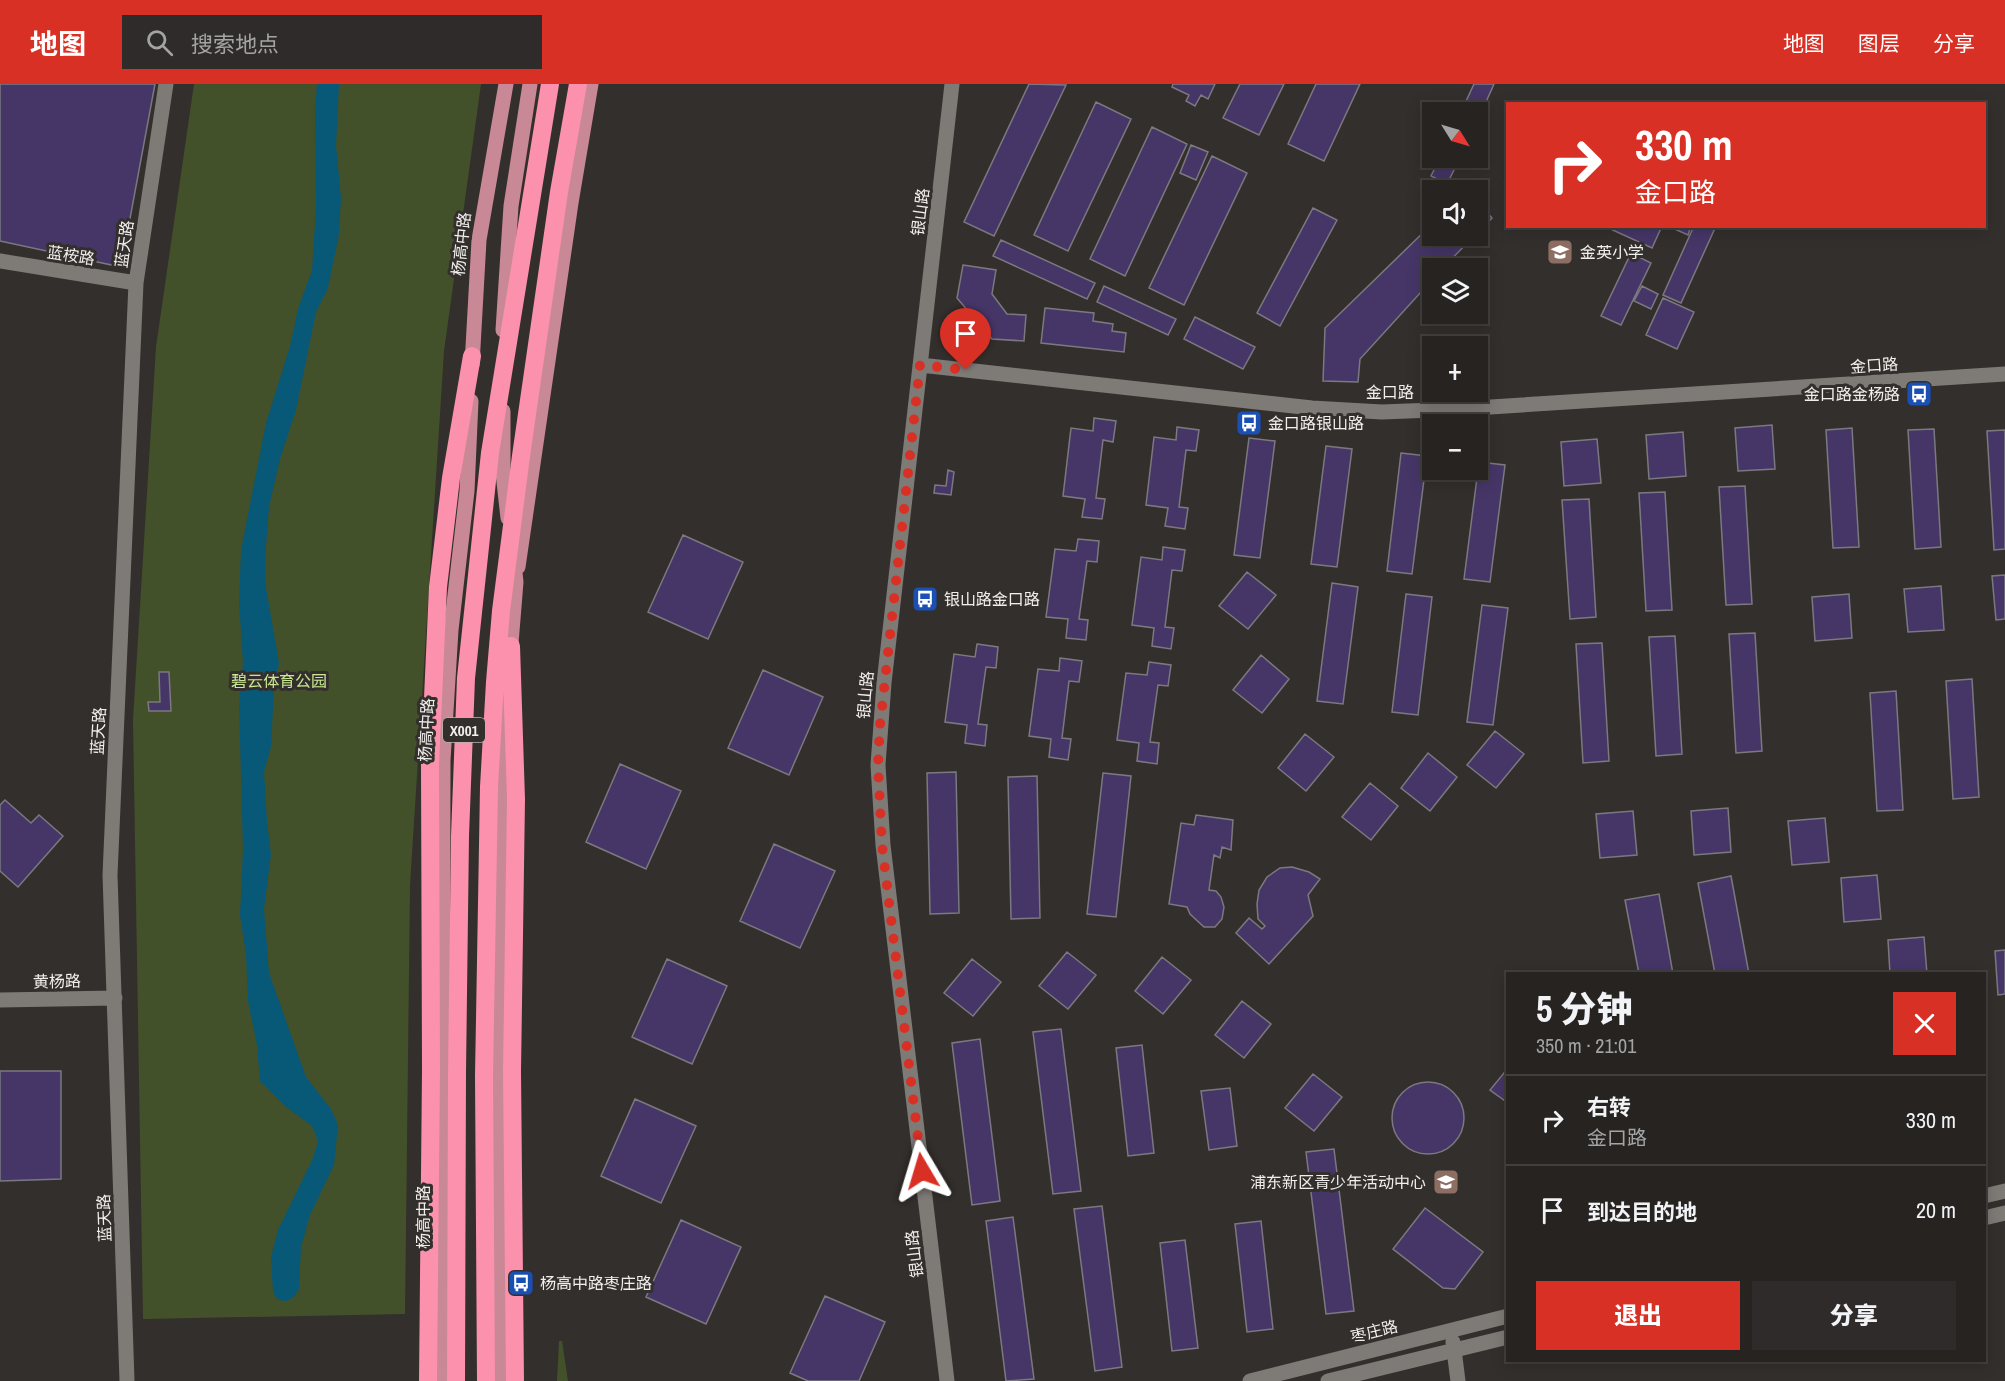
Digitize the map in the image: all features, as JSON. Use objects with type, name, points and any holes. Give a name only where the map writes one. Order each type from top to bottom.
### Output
[{"type":"highway","name":"杨高中路","points":[[456,1381],[460,836],[466,678],[490,453],[550,84]]},
{"type":"highway","name":"X001","points":[[486,1381],[484,1076],[489,787],[495,682],[501,611],[522,445],[559,192],[578,84]]},
{"type":"highway","points":[[428,1381],[431,1070],[430,765],[438,587],[452,478],[472,356]]},
{"type":"highway","points":[[511,646],[516,799],[512,1071],[515,1381]]},
{"type":"main road","name":"杨高中路","points":[[440,1381],[444,760],[451,630],[467,490],[479,240],[506,84]]},
{"type":"main road","name":"X001","points":[[516,582],[503,473],[503,328],[512,206],[530,84]]},
{"type":"main road","name":"X001","points":[[502,1381],[498,1284],[501,745],[516,582],[571,203],[591,84]]},
{"type":"street","name":"蓝天路","points":[[128,1381],[110,875],[136,283],[166,84]]},
{"type":"street","name":"银山路","points":[[947,1381],[882,845],[878,765],[884,683],[952,84]]},
{"type":"street","name":"蓝桉路","points":[[0,261],[136,283]]},
{"type":"street","name":"金口路","points":[[920,365],[1253,403],[1382,412],[2005,374]]},
{"type":"street","name":"黄杨路","points":[[0,1000],[115,998]]},
{"type":"street","points":[[1986,1196],[2005,1191]]},
{"type":"street","points":[[1986,1218],[2005,1213]]},
{"type":"street","name":"枣庄路","points":[[1250,1381],[1506,1316]]},
{"type":"street","points":[[1451,1330],[1458,1381]]},
{"type":"street","points":[[1328,1381],[1506,1337]]},
{"type":"green space","name":"碧云体育公园","points":[[194,84],[481,84],[444,351],[410,885],[405,1314],[143,1319],[133,720],[156,347]]},
{"type":"green space","points":[[559,1341],[562,1341],[568,1381],[557,1381]]},
{"type":"water","points":[[317,84],[339,84],[336,146],[341,198],[339,234],[328,288],[316,312],[296,410],[280,459],[269,507],[265,582],[279,663],[274,688],[271,747],[264,772],[271,855],[264,909],[269,973],[306,1077],[331,1109],[338,1125],[334,1165],[310,1215],[301,1247],[299,1289],[294,1297],[287,1301],[278,1300],[273,1292],[271,1257],[278,1230],[313,1158],[318,1141],[312,1126],[285,1106],[260,1081],[257,1045],[248,1001],[246,955],[240,915],[243,849],[239,704],[243,662],[239,603],[241,550],[266,423],[290,346],[298,309],[312,270],[316,208]]},
{"type":"building","points":[[0,84],[155,84],[121,267],[0,241]]},
{"type":"building","points":[[1029,84],[1066,85],[994,236],[964,222]]},
{"type":"building","points":[[1173,84],[1215,84],[1208,99],[1201,95],[1195,106],[1186,101],[1189,95],[1172,87]]},
{"type":"building","points":[[1240,84],[1284,84],[1259,135],[1223,118]]},
{"type":"building","points":[[1316,84],[1360,84],[1324,161],[1288,144]]},
{"type":"building","points":[[1474,84],[1494,84],[1486,102],[1466,102]]},
{"type":"building","points":[[1096,102],[1131,119],[1068,251],[1034,235]]},
{"type":"building","points":[[1152,127],[1187,144],[1125,276],[1090,259]]},
{"type":"building","points":[[1191,145],[1208,152],[1196,180],[1180,173]]},
{"type":"building","points":[[1212,156],[1247,173],[1184,305],[1149,288]]},
{"type":"building","points":[[1435,168],[1455,168],[1449,180],[1439,180],[1431,176]]},
{"type":"building","points":[[1313,208],[1337,220],[1280,326],[1257,313]]},
{"type":"building","points":[[1608,228],[1661,228],[1652,248]]},
{"type":"building","points":[[1672,228],[1690,228],[1688,235]]},
{"type":"building","points":[[1693,228],[1715,228],[1681,303],[1663,295]]},
{"type":"building","points":[[1422,234],[1422,246],[1464,246],[1453,258],[1422,258],[1422,291],[1360,359],[1358,382],[1323,381],[1325,328]]},
{"type":"building","points":[[1001,240],[1095,283],[1087,299],[993,256]]},
{"type":"building","points":[[1631,253],[1651,263],[1621,325],[1601,316]]},
{"type":"building","points":[[963,265],[996,270],[992,294],[1007,314],[1026,315],[1024,341],[992,339],[957,298]]},
{"type":"building","points":[[1104,286],[1176,319],[1168,335],[1097,302]]},
{"type":"building","points":[[1642,286],[1658,294],[1651,309],[1634,301]]},
{"type":"building","points":[[1663,298],[1694,312],[1677,349],[1646,335]]},
{"type":"building","points":[[1045,308],[1094,313],[1093,321],[1113,324],[1112,331],[1126,333],[1124,352],[1041,343]]},
{"type":"building","points":[[1195,317],[1255,347],[1243,369],[1184,339]]},
{"type":"building","points":[[1094,418],[1116,421],[1113,442],[1103,440],[1096,498],[1105,499],[1102,519],[1082,517],[1085,499],[1063,496],[1071,428],[1093,431]]},
{"type":"building","points":[[1772,425],[1775,469],[1738,471],[1735,428]]},
{"type":"building","points":[[1177,427],[1199,430],[1196,451],[1186,450],[1179,507],[1188,508],[1185,529],[1165,526],[1168,508],[1146,505],[1154,437],[1176,440]]},
{"type":"building","points":[[1852,428],[1859,547],[1833,548],[1826,430]]},
{"type":"building","points":[[1934,429],[1941,547],[1915,549],[1908,430]]},
{"type":"building","points":[[2005,430],[2005,549],[1994,550],[1987,431]]},
{"type":"building","points":[[1683,432],[1686,476],[1649,479],[1646,435]]},
{"type":"building","points":[[1249,438],[1275,441],[1260,558],[1234,555]]},
{"type":"building","points":[[1597,439],[1601,483],[1564,486],[1561,442]]},
{"type":"building","points":[[1326,446],[1352,449],[1337,567],[1311,564]]},
{"type":"building","points":[[1401,453],[1422,455],[1422,480],[1424,480],[1412,574],[1387,571]]},
{"type":"building","points":[[1488,463],[1505,465],[1490,582],[1464,579],[1477,480],[1488,480]]},
{"type":"building","points":[[948,470],[954,472],[951,495],[934,493],[935,485],[946,486]]},
{"type":"building","points":[[1745,486],[1752,604],[1726,605],[1719,487]]},
{"type":"building","points":[[1665,492],[1672,610],[1646,611],[1639,493]]},
{"type":"building","points":[[1589,499],[1596,617],[1570,619],[1562,500]]},
{"type":"building","points":[[683,535],[743,562],[708,639],[648,612]]},
{"type":"building","points":[[1078,539],[1099,541],[1097,562],[1087,561],[1079,619],[1088,620],[1086,640],[1066,638],[1068,619],[1046,617],[1055,549],[1076,551]]},
{"type":"building","points":[[1163,547],[1185,550],[1182,571],[1172,570],[1165,627],[1174,628],[1171,649],[1152,646],[1154,628],[1132,625],[1141,557],[1162,560]]},
{"type":"building","points":[[1247,572],[1276,595],[1248,629],[1219,606]]},
{"type":"building","points":[[2005,575],[2005,619],[1996,620],[1992,576]]},
{"type":"building","points":[[1332,583],[1358,587],[1343,704],[1317,701]]},
{"type":"building","points":[[1941,586],[1944,630],[1908,632],[1904,589]]},
{"type":"building","points":[[1406,594],[1432,597],[1418,715],[1392,712]]},
{"type":"building","points":[[1849,594],[1852,638],[1815,641],[1812,597]]},
{"type":"building","points":[[1482,605],[1508,608],[1493,725],[1467,722]]},
{"type":"building","points":[[1755,633],[1762,751],[1736,753],[1729,634]]},
{"type":"building","points":[[1675,636],[1682,754],[1656,756],[1649,637]]},
{"type":"building","points":[[1602,643],[1609,761],[1583,763],[1576,644]]},
{"type":"building","points":[[977,644],[998,647],[996,668],[986,667],[978,724],[987,725],[985,746],[965,743],[967,725],[945,722],[954,654],[975,657]]},
{"type":"building","points":[[1261,655],[1289,679],[1262,713],[1233,690]]},
{"type":"building","points":[[1060,658],[1082,661],[1079,682],[1069,681],[1062,738],[1071,739],[1068,760],[1049,757],[1051,739],[1029,736],[1038,669],[1059,671]]},
{"type":"building","points":[[1149,662],[1171,665],[1168,686],[1158,685],[1150,742],[1159,743],[1157,764],[1137,761],[1139,743],[1117,740],[1126,673],[1147,675]]},
{"type":"building","points":[[763,670],[823,697],[789,775],[728,748]]},
{"type":"building","points":[[159,672],[169,672],[171,711],[149,711],[148,702],[160,702]]},
{"type":"building","points":[[1972,679],[1979,797],[1953,799],[1946,681]]},
{"type":"building","points":[[1896,691],[1903,810],[1877,811],[1870,693]]},
{"type":"building","points":[[1495,731],[1524,754],[1496,788],[1467,765]]},
{"type":"building","points":[[1305,734],[1334,757],[1306,791],[1278,768]]},
{"type":"building","points":[[1428,753],[1457,777],[1430,811],[1401,788]]},
{"type":"building","points":[[620,764],[681,791],[646,869],[586,842]]},
{"type":"building","points":[[956,772],[959,913],[930,914],[927,773]]},
{"type":"building","points":[[1103,773],[1131,776],[1116,917],[1087,914]]},
{"type":"building","points":[[1037,776],[1040,918],[1011,919],[1008,777]]},
{"type":"building","points":[[1370,783],[1398,806],[1371,840],[1342,817]]},
{"type":"building","points":[[5,800],[31,823],[39,815],[63,836],[18,887],[0,871],[0,805]]},
{"type":"building","points":[[1728,808],[1731,852],[1694,855],[1691,811]]},
{"type":"building","points":[[1633,811],[1637,855],[1600,858],[1596,814]]},
{"type":"building","points":[[1196,815],[1233,820],[1231,850],[1222,847],[1220,858],[1214,855],[1209,890],[1216,891],[1224,907],[1222,919],[1215,927],[1204,927],[1190,914],[1187,907],[1169,904],[1181,823],[1194,825]]},
{"type":"building","points":[[1825,818],[1829,862],[1792,865],[1788,821]]},
{"type":"building","points":[[774,844],[835,871],[800,948],[740,921]]},
{"type":"building","points":[[1292,867],[1309,872],[1320,879],[1308,895],[1313,916],[1269,964],[1236,933],[1249,918],[1262,929],[1265,926],[1258,919],[1259,890],[1267,877],[1280,868]]},
{"type":"building","points":[[1877,875],[1881,919],[1844,922],[1841,878]]},
{"type":"building","points":[[1731,876],[1749,972],[1715,972],[1698,883]]},
{"type":"building","points":[[1659,894],[1673,972],[1639,972],[1625,900]]},
{"type":"building","points":[[1924,937],[1927,972],[1890,972],[1888,940]]},
{"type":"building","points":[[2005,950],[2005,994],[1998,995],[1995,951]]},
{"type":"building","points":[[1067,952],[1096,975],[1068,1009],[1039,986]]},
{"type":"building","points":[[1162,957],[1191,980],[1163,1014],[1135,991]]},
{"type":"building","points":[[667,959],[727,986],[692,1064],[632,1037]]},
{"type":"building","points":[[972,959],[1001,982],[973,1016],[944,993]]},
{"type":"building","points":[[1242,1001],[1271,1024],[1244,1058],[1215,1035]]},
{"type":"building","points":[[1061,1029],[1081,1191],[1053,1194],[1033,1032]]},
{"type":"building","points":[[980,1039],[1000,1201],[972,1205],[952,1043]]},
{"type":"building","points":[[1142,1045],[1154,1153],[1128,1156],[1116,1048]]},
{"type":"building","points":[[1506,1070],[1506,1102],[1490,1090]]},
{"type":"building","points":[[0,1071],[61,1071],[61,1179],[0,1181]]},
{"type":"building","points":[[1313,1074],[1342,1097],[1314,1131],[1285,1108]]},
{"type":"building","points":[[1428,1082],[1448,1088],[1458,1098],[1464,1118],[1458,1138],[1448,1148],[1428,1154],[1408,1148],[1398,1138],[1392,1118],[1398,1098],[1408,1088]]},
{"type":"building","points":[[1230,1088],[1237,1146],[1209,1150],[1201,1091]]},
{"type":"building","points":[[635,1099],[696,1126],[661,1203],[601,1176]]},
{"type":"building","points":[[1334,1149],[1354,1311],[1326,1314],[1306,1152]]},
{"type":"building","points":[[1102,1206],[1122,1367],[1095,1371],[1074,1209]]},
{"type":"building","points":[[1425,1208],[1483,1252],[1455,1289],[1443,1288],[1393,1249]]},
{"type":"building","points":[[1013,1217],[1034,1379],[1006,1381],[986,1221]]},
{"type":"building","points":[[681,1220],[741,1247],[706,1324],[646,1297]]},
{"type":"building","points":[[1261,1221],[1273,1329],[1247,1332],[1235,1224]]},
{"type":"building","points":[[1185,1240],[1198,1348],[1172,1351],[1160,1243]]},
{"type":"building","points":[[825,1296],[885,1322],[859,1381],[808,1381],[790,1373]]},
{"type":"place","name":"金英小学","points":[[1560,252]]},
{"type":"place","name":"金口路金杨路","points":[[1919,394]]},
{"type":"place","name":"金口路银山路","points":[[1249,423]]},
{"type":"place","name":"银山路金口路","points":[[925,599]]},
{"type":"place","name":"浦东新区青少年活动中心","points":[[1446,1182]]},
{"type":"place","name":"杨高中路枣庄路","points":[[521,1283]]},
{"type":"route","points":[[922,1171],[882,845],[878,765],[880,725],[920,365],[966,370]]}]
